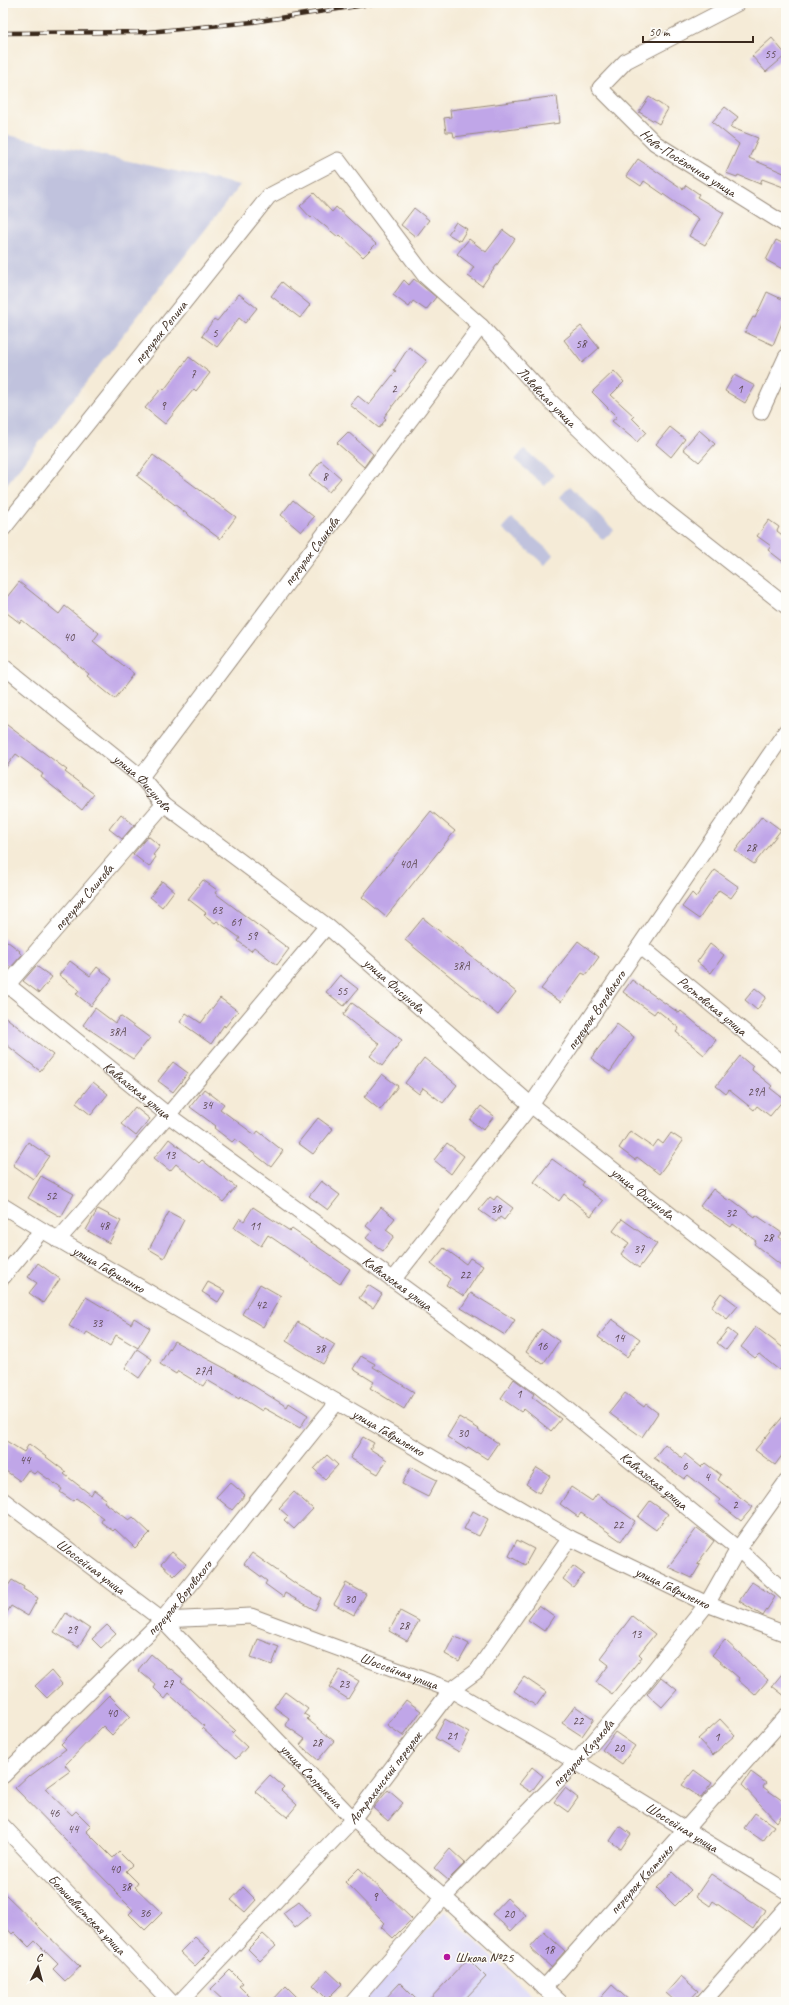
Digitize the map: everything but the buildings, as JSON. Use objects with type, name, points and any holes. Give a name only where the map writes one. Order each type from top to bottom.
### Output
[{"type":"street","name":"Ново-Посёлочная улица","points":[[738,3],[626,61],[600,88],[654,143],[786,225]]},
{"type":"street","name":"Львовская улица","points":[[338,160],[425,276],[481,326],[546,397],[654,502],[786,606]]},
{"type":"street","name":"переулок Репина","points":[[3,529],[269,196],[338,160]]},
{"type":"street","name":"переулок Сашкова","points":[[141,777],[481,326]]},
{"type":"street","points":[[761,412],[786,357]]},
{"type":"street","name":"улица Фисунова","points":[[3,666],[141,777],[164,804],[327,926],[532,1104],[786,1306]]},
{"type":"street","name":"переулок Воровского","points":[[393,1280],[532,1104],[786,730]]},
{"type":"street","name":"переулок Сашкова","points":[[5,985],[164,804]]},
{"type":"street","points":[[58,1240],[168,1115],[327,926]]},
{"type":"street","name":"Ростовская улица","points":[[640,946],[786,1066]]},
{"type":"street","name":"Кавказская улица","points":[[5,985],[168,1115],[540,1387],[738,1549],[786,1593]]},
{"type":"street","name":"улица Гавриленко","points":[[3,1206],[58,1240],[570,1538],[707,1604],[786,1634]]},
{"type":"street","points":[[3,1277],[42,1230]]},
{"type":"street","name":"переулок Воровского","points":[[3,1776],[162,1620],[337,1402]]},
{"type":"street","name":"переулок Казакова","points":[[353,2002],[444,1897],[576,1762],[643,1684],[707,1604],[738,1549],[786,1482]]},
{"type":"street","name":"Шоссейная улица","points":[[3,1500],[162,1620],[251,1616],[451,1690],[576,1762],[786,1891]]},
{"type":"street","name":"Астраханский переулок","points":[[180,2002],[353,1819],[451,1690],[477,1671],[570,1538]]},
{"type":"street","name":"улица Сапрыкина","points":[[162,1620],[353,1819],[444,1897],[560,2002]]},
{"type":"street","name":"переулок Костенко","points":[[544,1988],[786,1716]]},
{"type":"street","name":"Большевистская улица","points":[[3,1826],[171,2002]]},
{"type":"street","points":[[703,2002],[786,1908]]},
{"type":"shaded area","points":[[3,134],[240,185],[3,489]]},
{"type":"shaded area","points":[[524,449],[554,475],[545,486],[515,460]]},
{"type":"shaded area","points":[[570,486],[614,530],[603,540],[560,497]]},
{"type":"shaded area","points":[[511,518],[554,555],[545,565],[502,528]]},
{"type":"shaded area","name":"Школа №25","points":[[444,1911],[539,2002],[362,2002]]},
{"type":"railway","points":[[3,33],[148,32],[253,22],[377,3]]},
{"type":"place","name":"Школа №25","points":[[447,1957]]}]
